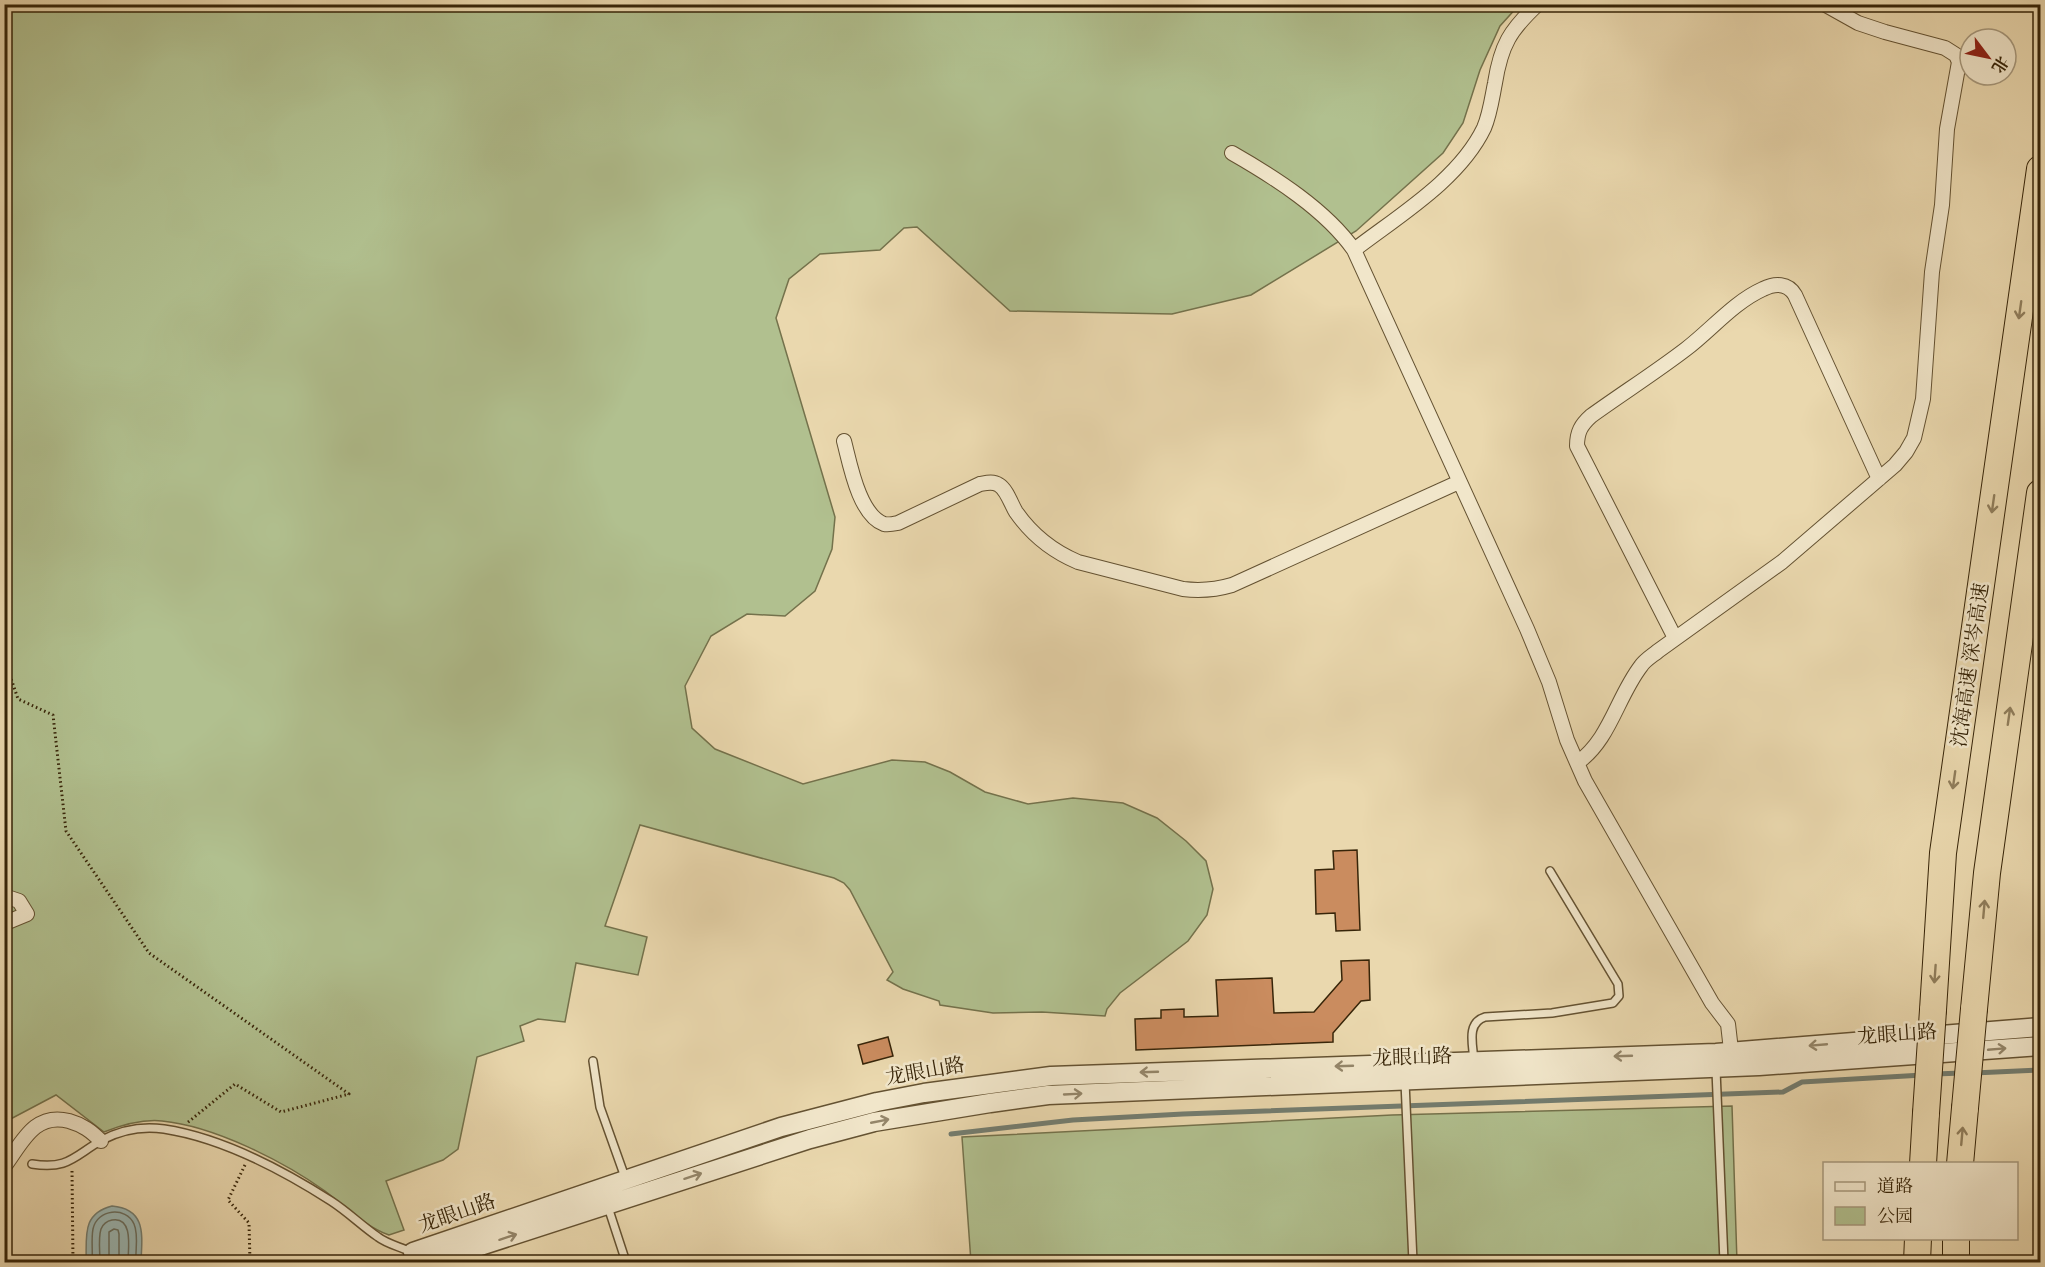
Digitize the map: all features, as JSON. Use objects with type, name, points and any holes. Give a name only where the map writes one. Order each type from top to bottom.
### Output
[{"type":"highway","name":"沈海高速 深岑高速","points":[[1923,1162],[1943,853],[2040,169]]},
{"type":"highway","points":[[1960,1162],[1987,873],[2040,493]]},
{"type":"highway","points":[[1917,1263],[1918,1240]]},
{"type":"highway","points":[[1956,1240],[1956,1263]]},
{"type":"street","points":[[1354,250],[1435,188],[1456,169],[1471,149],[1485,127],[1503,49],[1514,27],[1538,4]]},
{"type":"street","points":[[1577,763],[1596,746],[1642,665],[1782,562],[1879,479],[1906,452],[1914,438],[1923,399],[1932,272],[1942,205],[1947,129],[1959,62],[1956,55],[1945,48],[1858,23],[1824,4]]},
{"type":"street","points":[[1232,153],[1273,177],[1290,190],[1336,229],[1354,250],[1541,660],[1567,740],[1577,763],[1594,798],[1712,1003],[1725,1018],[1730,1031],[1724,1060]]},
{"type":"street","points":[[1676,638],[1577,446],[1577,434],[1582,424],[1592,416],[1686,349],[1762,289],[1774,285],[1785,286],[1792,290],[1795,296],[1879,479]]},
{"type":"street","points":[[844,441],[861,497],[876,520],[886,525],[898,523],[980,484],[991,482],[999,485],[1034,534],[1063,556],[1183,590],[1216,590],[1232,585],[1459,482]]},
{"type":"street","points":[[4,897],[19,900],[27,914],[4,921]]},
{"type":"street","name":"龙眼山路","points":[[1724,1060],[2040,1027]]},
{"type":"street","name":"龙眼山路","points":[[413,1252],[434,1262],[629,1188],[863,1125],[990,1102],[1048,1095],[1404,1072],[1724,1060],[1897,1057],[2040,1046]]},
{"type":"street","points":[[4,1167],[28,1134],[45,1120],[57,1119],[80,1125],[91,1130],[101,1141]]},
{"type":"lane","points":[[1475,1069],[1472,1031],[1478,1019],[1552,1013],[1607,1004],[1617,1000],[1619,996],[1618,984],[1550,871]]},
{"type":"lane","points":[[1724,1060],[1716,1090],[1724,1263]]},
{"type":"lane","points":[[593,1062],[600,1107],[629,1188]]},
{"type":"lane","points":[[1404,1072],[1413,1263]]},
{"type":"lane","points":[[32,1164],[58,1166],[72,1161],[101,1141],[128,1130],[163,1128],[225,1146],[250,1157],[296,1180],[332,1202],[379,1239],[413,1252]]},
{"type":"lane","points":[[604,1196],[626,1263]]},
{"type":"path","points":[[4,658],[18,699],[53,715],[66,831],[148,953],[349,1094],[281,1112],[235,1084],[177,1132]]},
{"type":"path","points":[[250,1157],[228,1200],[249,1223],[250,1263]]},
{"type":"path","points":[[72,1161],[73,1263]]},
{"type":"green space","points":[[5,5],[1519,5],[1500,26],[1480,70],[1463,123],[1443,153],[1356,231],[1251,295],[1172,314],[1010,311],[917,227],[904,228],[880,250],[820,254],[789,279],[776,318],[835,517],[832,549],[815,591],[785,616],[747,614],[711,636],[685,686],[692,728],[715,749],[803,784],[892,760],[925,762],[950,772],[985,792],[1028,804],[1073,798],[1123,803],[1157,818],[1186,841],[1206,861],[1213,889],[1207,915],[1188,941],[1120,993],[1107,1009],[1105,1016],[1042,1012],[993,1013],[940,1005],[939,1001],[903,989],[887,980],[893,972],[850,890],[844,883],[834,878],[640,825],[605,926],[647,937],[638,975],[576,963],[565,1022],[538,1019],[520,1026],[524,1041],[477,1057],[458,1149],[443,1160],[386,1181],[404,1230],[389,1235],[364,1222],[325,1191],[289,1168],[225,1137],[204,1130],[182,1124],[147,1121],[104,1132],[56,1095],[5,1122]]},
{"type":"green space","points":[[1732,1106],[1737,1262],[971,1262],[962,1137],[1392,1115]]},
{"type":"water","points":[[112,1206],[123,1208],[137,1218],[142,1243],[141,1262],[86,1262],[86,1235],[90,1221],[102,1210]]},
{"type":"building","points":[[1357,850],[1360,930],[1336,931],[1335,913],[1316,914],[1315,870],[1334,869],[1333,851]]},
{"type":"building","points":[[1369,960],[1370,1000],[1361,1001],[1333,1033],[1333,1042],[1136,1050],[1135,1019],[1161,1018],[1161,1010],[1184,1009],[1184,1017],[1218,1016],[1216,980],[1272,978],[1274,1013],[1314,1012],[1342,980],[1341,961]]},
{"type":"building","points":[[888,1037],[893,1056],[863,1064],[858,1045]]},
{"type":"waterway","points":[[1974,1073],[2040,1070]]},
{"type":"waterway","points":[[1935,1074],[1962,1073]]},
{"type":"waterway","points":[[951,1134],[1073,1120],[1183,1114],[1783,1092],[1802,1082],[1923,1075]]}]
